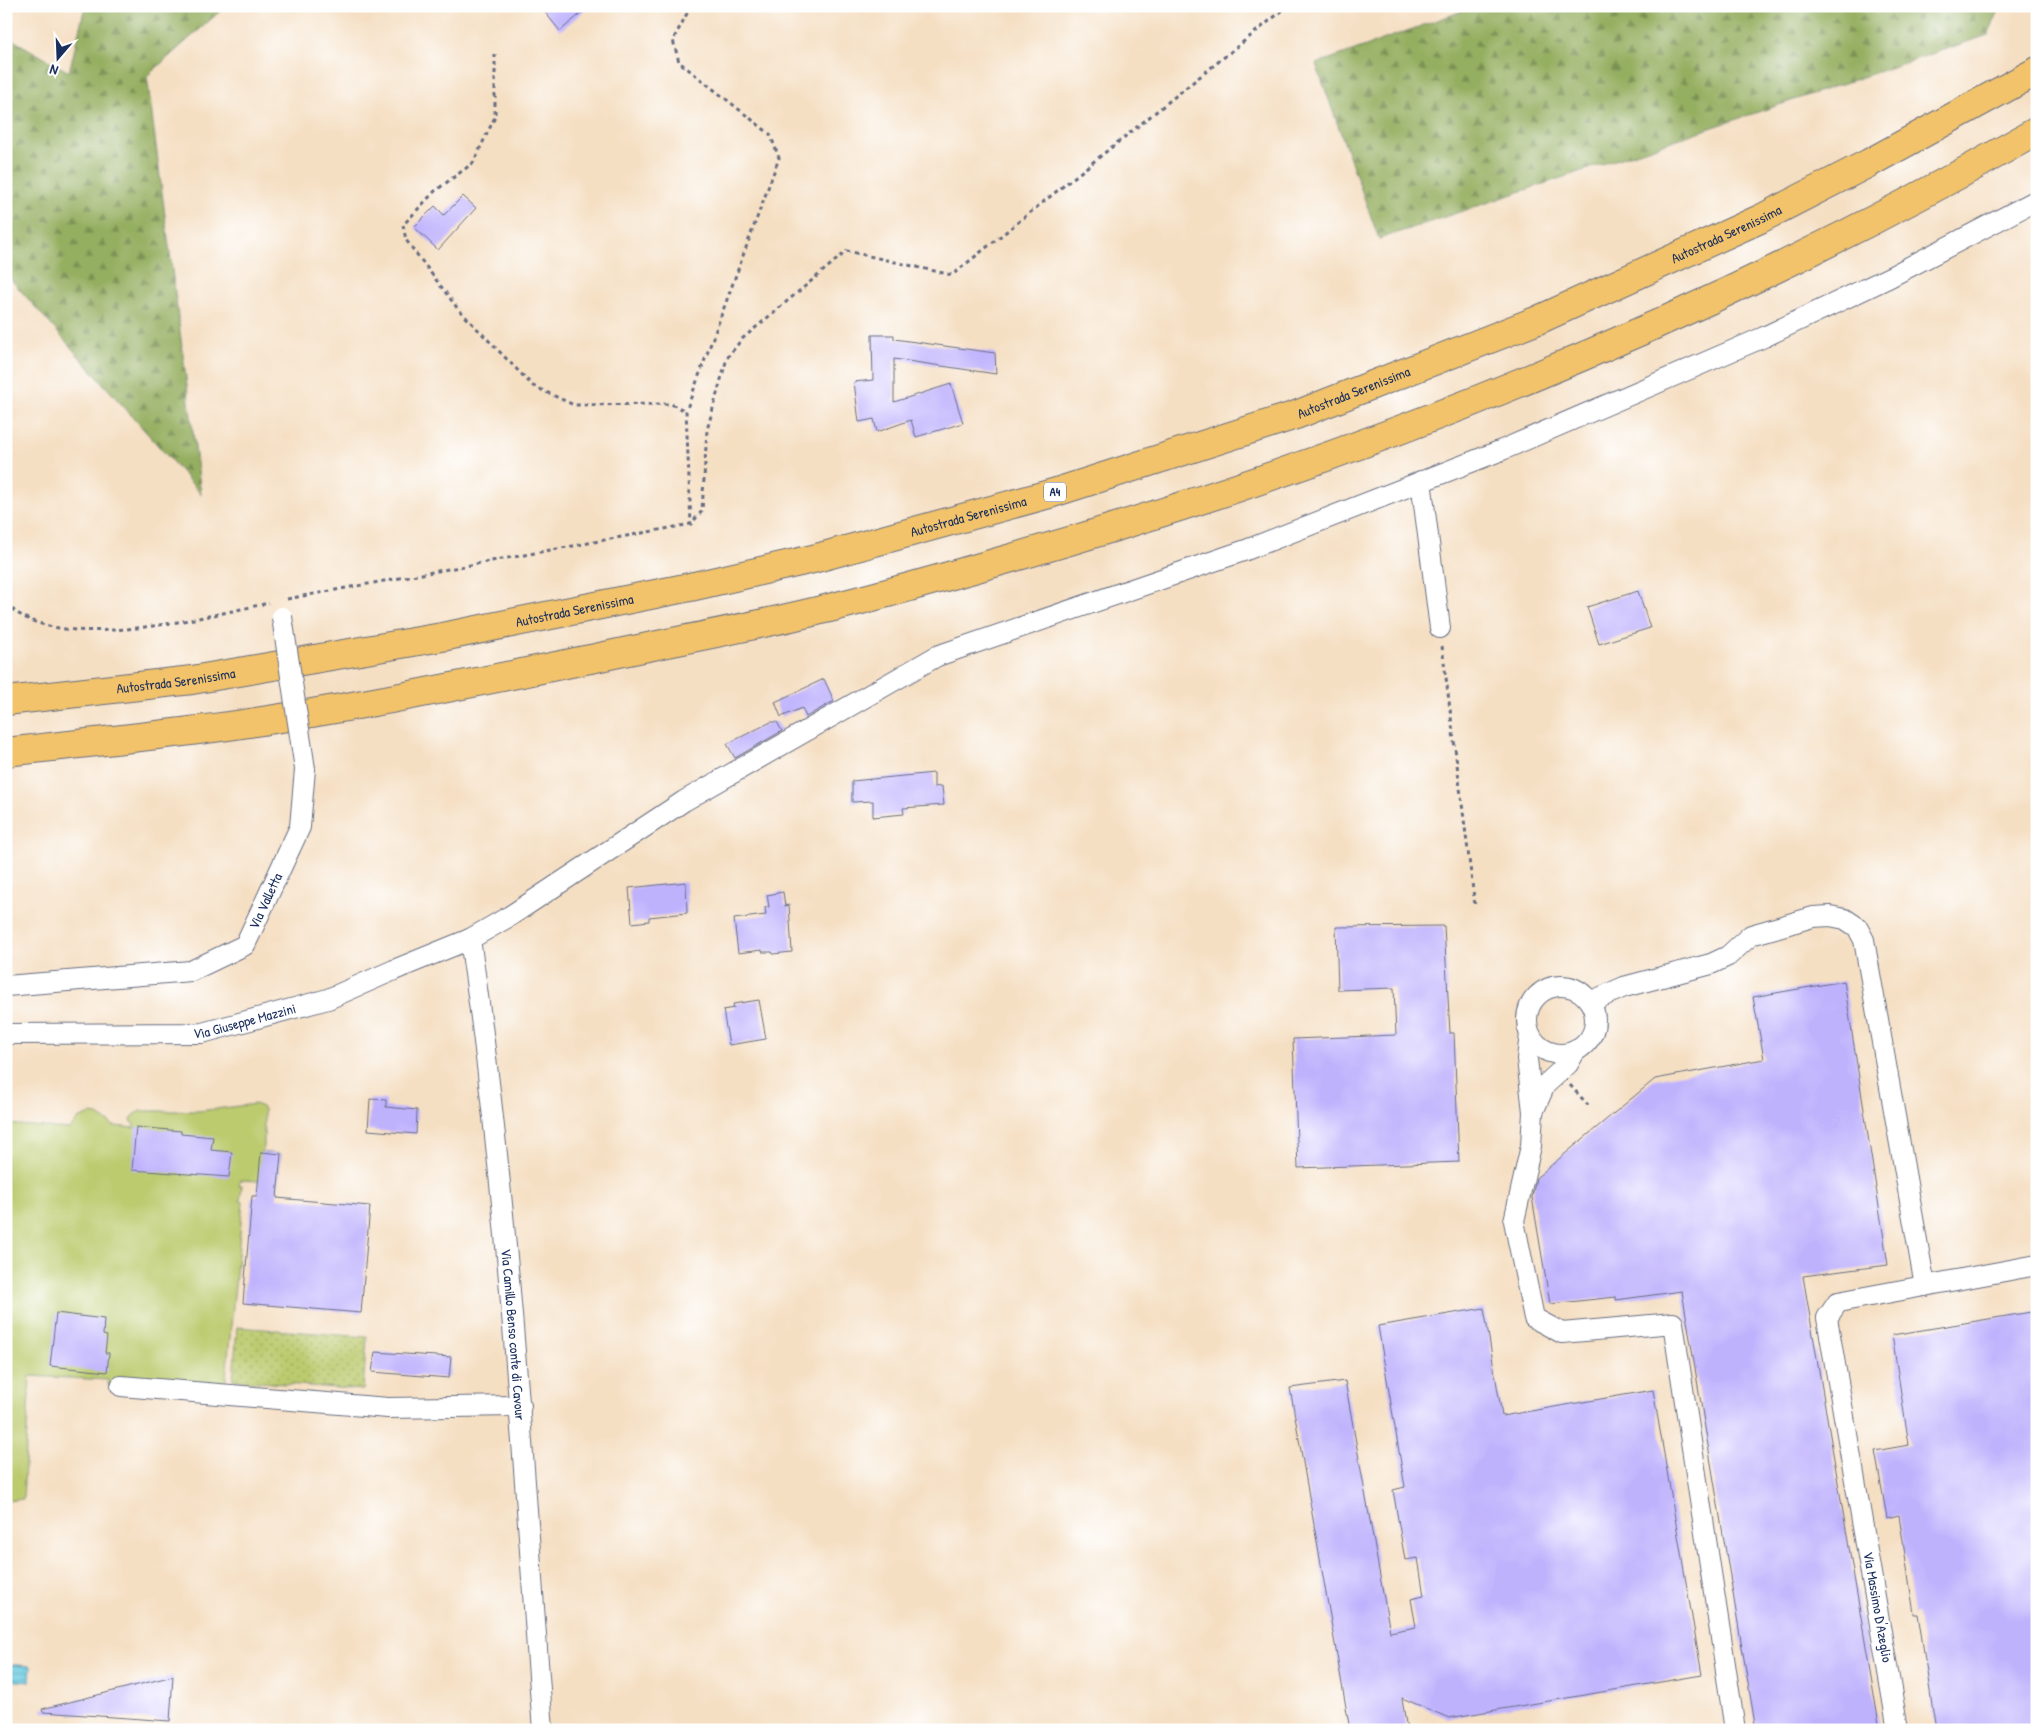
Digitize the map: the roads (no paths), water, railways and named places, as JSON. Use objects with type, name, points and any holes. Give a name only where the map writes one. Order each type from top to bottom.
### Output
[{"type":"highway","name":"Autostrada Serenissima","points":[[6,701],[192,680],[452,635],[690,587],[813,559],[937,527],[1053,493],[1296,415],[1538,320],[1760,219],[1870,163],[2037,71]]},
{"type":"highway","points":[[6,752],[201,730],[452,687],[822,610],[1067,542],[1308,464],[1430,420],[1546,372],[1775,269],[1889,212],[2037,130]]},
{"type":"street","name":"Via Giuseppe Mazzini","points":[[6,1034],[202,1033],[328,999],[470,939],[510,916],[684,801],[937,656],[1246,550],[1502,450],[1764,337],[1890,277],[2037,200]]},
{"type":"street","points":[[1421,481],[1440,628]]},
{"type":"street","name":"Via Valletta","points":[[6,986],[192,971],[245,945],[300,827],[305,769],[279,609]]},
{"type":"street","points":[[1590,1002],[1624,987],[1711,964],[1728,956],[1751,935],[1813,917],[1830,916],[1845,919],[1858,927],[1864,940],[1925,1286]]},
{"type":"street","name":"Via Camillo Benso conte di Cavour","points":[[470,939],[485,1045],[521,1406],[543,1730]]},
{"type":"street","points":[[1530,1034],[1542,1048],[1550,1052],[1568,1053],[1584,1045],[1594,1029],[1594,1011],[1584,994],[1570,987],[1554,986],[1544,989],[1530,1004],[1527,1014],[1530,1034],[1527,1059],[1533,1112],[1530,1146],[1514,1220],[1534,1318],[1562,1333],[1672,1323],[1735,1730]]},
{"type":"street","points":[[1533,1112],[1545,1085],[1568,1064],[1576,1050]]},
{"type":"street","name":"Via Massimo D'Azeglio","points":[[1898,1730],[1827,1318],[1838,1302],[2037,1265]]},
{"type":"street","points":[[121,1386],[388,1408],[521,1406]]},
{"type":"water","points":[[6,1664],[31,1666],[30,1682],[6,1680]]}]
